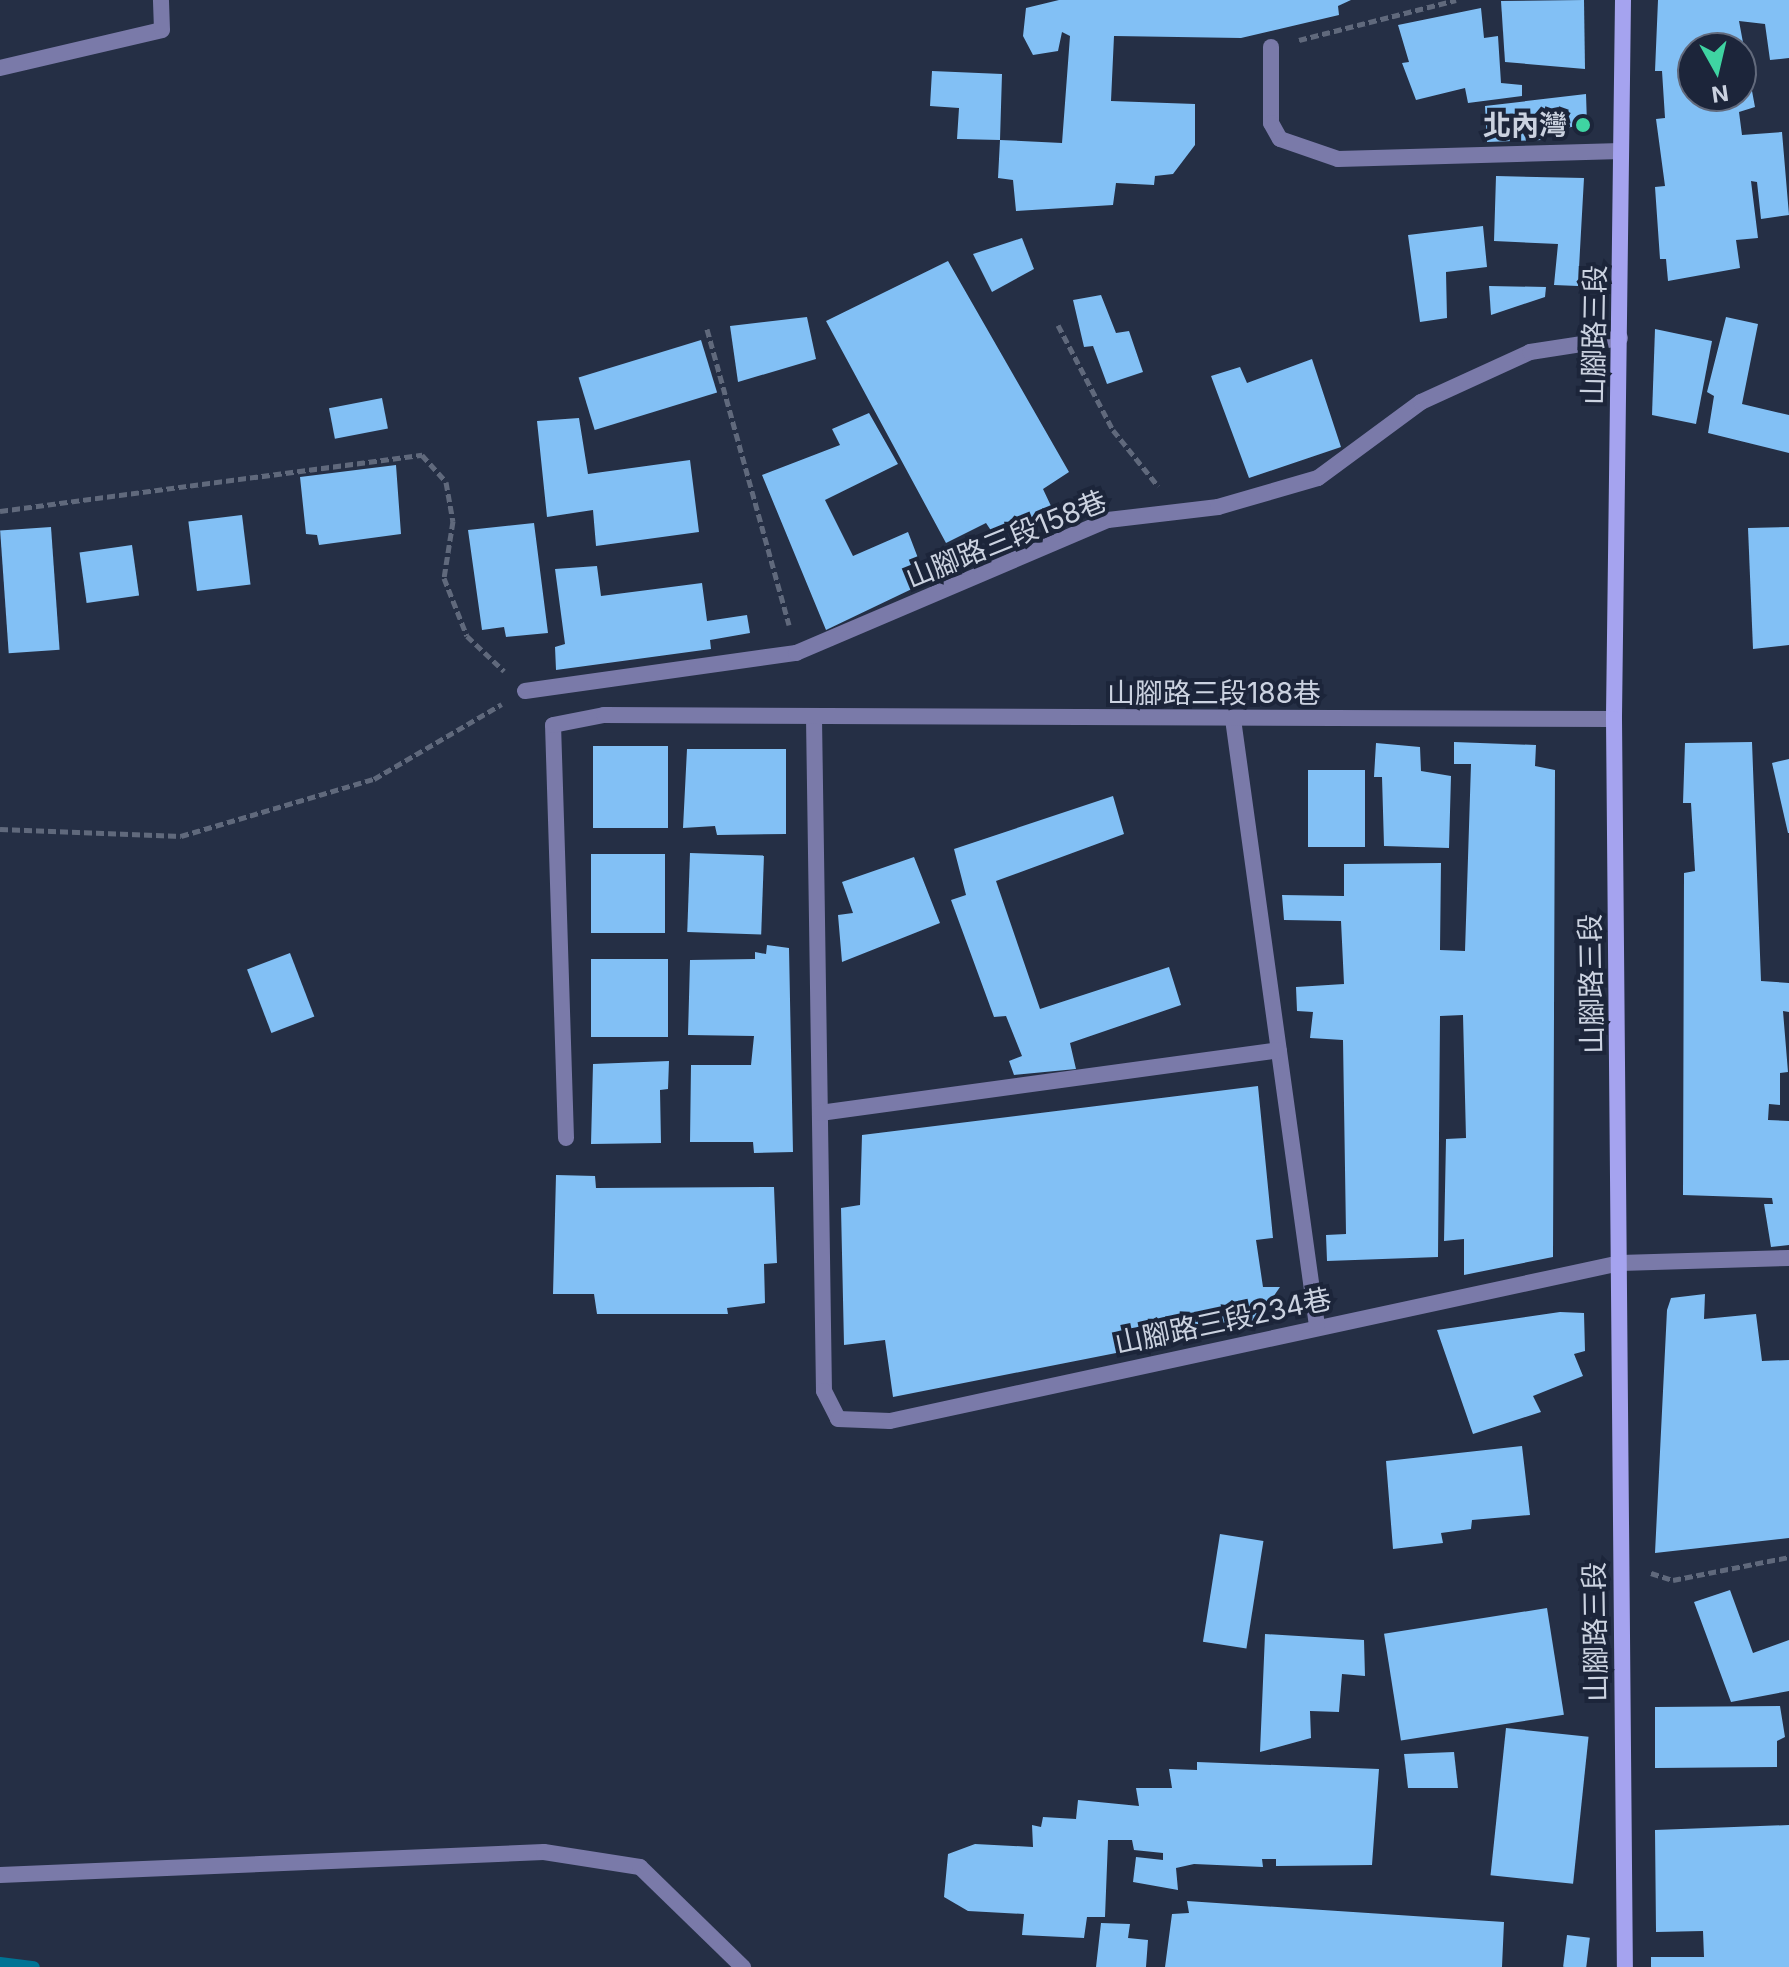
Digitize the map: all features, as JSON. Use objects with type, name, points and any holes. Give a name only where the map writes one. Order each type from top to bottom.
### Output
[{"type":"main road","name":"山腳路三段","points":[[1623,0],[1614,719],[1625,1967]]},
{"type":"lane","points":[[0,68],[162,30],[161,0]]},
{"type":"lane","points":[[1271,47],[1271,123],[1280,139],[1338,159],[1621,151]]},
{"type":"lane","name":"山腳路三段158巷","points":[[525,691],[796,653],[1108,520],[1183,512],[1318,478],[1421,402],[1530,352],[1620,338]]},
{"type":"lane","name":"山腳路三段188巷","points":[[566,1138],[553,725],[604,715],[1614,719]]},
{"type":"lane","points":[[814,718],[820,1113],[1279,1050]]},
{"type":"lane","points":[[1233,719],[1317,1326]]},
{"type":"lane","name":"山腳路三段234巷","points":[[820,1113],[824,1391],[838,1419],[890,1421],[1317,1326],[1620,1263],[1789,1258]]},
{"type":"lane","points":[[0,1875],[544,1852],[640,1867],[743,1967]]},
{"type":"path","points":[[1271,47],[1456,0]]},
{"type":"path","points":[[1058,325],[1113,430],[1183,512]]},
{"type":"path","points":[[707,329],[796,653]]},
{"type":"path","points":[[0,511],[422,455],[446,482],[453,521],[444,578],[467,636],[525,691],[374,779],[181,836],[0,829]]},
{"type":"path","points":[[1620,1563],[1673,1580],[1789,1557]]},
{"type":"building","points":[[1059,0],[1351,0],[1338,6],[1339,15],[1241,38],[1114,36],[1111,101],[1195,104],[1195,145],[1173,174],[1155,176],[1154,185],[1116,183],[1113,205],[1016,211],[1013,180],[998,178],[1000,140],[1062,143],[1070,36],[1062,32],[1058,51],[1033,55],[1023,36],[1026,8]]},
{"type":"building","points":[[1584,0],[1585,69],[1505,62],[1501,1]]},
{"type":"building","points":[[1658,0],[1789,0],[1789,58],[1770,60],[1765,24],[1739,21],[1741,32],[1677,32],[1677,112],[1739,112],[1742,135],[1782,132],[1789,215],[1761,219],[1757,182],[1751,181],[1758,238],[1736,240],[1740,268],[1668,281],[1666,259],[1660,259],[1655,187],[1665,186],[1656,119],[1665,118],[1662,71],[1655,71]]},
{"type":"building","points":[[1481,8],[1484,38],[1498,36],[1501,83],[1522,85],[1522,96],[1468,103],[1465,88],[1416,100],[1402,63],[1409,62],[1398,25]]},
{"type":"building","points":[[932,71],[1002,74],[1000,140],[957,139],[959,108],[930,106]]},
{"type":"building","points":[[1586,94],[1587,124],[1540,133],[1541,140],[1487,142],[1485,106]]},
{"type":"building","points":[[1496,176],[1584,178],[1578,286],[1554,285],[1558,244],[1494,241]]},
{"type":"building","points":[[1483,226],[1487,267],[1446,272],[1447,318],[1420,322],[1408,235]]},
{"type":"building","points":[[1022,238],[1034,269],[992,292],[973,254]]},
{"type":"building","points":[[948,261],[1069,472],[1043,489],[1051,506],[996,538],[986,523],[946,543],[826,321]]},
{"type":"building","points":[[1489,286],[1546,287],[1545,297],[1491,315]]},
{"type":"building","points":[[1101,295],[1116,333],[1129,331],[1143,372],[1107,384],[1093,346],[1084,347],[1073,300]]},
{"type":"building","points":[[807,317],[816,359],[738,382],[730,326]]},
{"type":"building","points":[[1726,317],[1758,324],[1742,404],[1789,415],[1789,453],[1708,433],[1714,396],[1707,392]]},
{"type":"building","points":[[1655,329],[1712,341],[1696,424],[1652,415]]},
{"type":"building","points":[[701,340],[717,393],[595,430],[579,377]]},
{"type":"building","points":[[1312,359],[1341,447],[1249,478],[1211,376],[1240,367],[1247,383]]},
{"type":"building","points":[[382,398],[388,428],[335,439],[329,408]]},
{"type":"building","points":[[869,413],[898,464],[825,500],[853,556],[908,532],[923,571],[934,567],[939,576],[826,630],[762,475],[840,445],[832,429]]},
{"type":"building","points":[[579,418],[588,474],[690,460],[699,532],[596,546],[593,510],[547,517],[537,421]]},
{"type":"building","points":[[396,465],[401,534],[319,545],[317,535],[306,534],[300,477]]},
{"type":"building","points":[[242,515],[251,584],[197,591],[188,522]]},
{"type":"building","points":[[534,523],[548,633],[506,637],[504,627],[482,630],[468,530]]},
{"type":"building","points":[[51,527],[60,650],[9,653],[0,531]]},
{"type":"building","points":[[1789,527],[1789,645],[1753,649],[1748,528]]},
{"type":"building","points":[[132,545],[139,596],[87,603],[80,552]]},
{"type":"building","points":[[597,566],[601,596],[702,583],[707,621],[747,615],[750,633],[710,640],[711,649],[556,670],[555,647],[565,644],[555,569]]},
{"type":"building","points":[[1454,742],[1536,745],[1535,766],[1555,770],[1553,1257],[1464,1275],[1464,1239],[1444,1241],[1446,1139],[1466,1138],[1463,1015],[1440,1016],[1438,1257],[1327,1261],[1326,1235],[1346,1234],[1343,1040],[1310,1038],[1313,1012],[1297,1011],[1296,987],[1344,984],[1341,921],[1284,920],[1282,895],[1344,896],[1344,864],[1441,863],[1440,950],[1465,951],[1471,764],[1454,764]]},
{"type":"building","points":[[1752,742],[1761,981],[1789,983],[1789,1012],[1783,1011],[1788,1072],[1780,1073],[1780,1105],[1769,1104],[1768,1120],[1789,1121],[1789,1245],[1771,1247],[1764,1204],[1773,1204],[1772,1198],[1683,1195],[1684,873],[1695,871],[1691,803],[1683,803],[1685,743]]},
{"type":"building","points":[[1376,743],[1420,747],[1421,771],[1451,776],[1449,848],[1384,846],[1382,777],[1374,777]]},
{"type":"building","points":[[593,746],[668,746],[668,828],[593,828]]},
{"type":"building","points":[[687,749],[786,749],[786,834],[717,835],[715,826],[683,828]]},
{"type":"building","points":[[1789,759],[1789,833],[1788,833],[1772,763]]},
{"type":"building","points":[[1308,770],[1365,770],[1365,847],[1308,847]]},
{"type":"building","points":[[1113,796],[1124,834],[996,881],[1040,1009],[1169,967],[1181,1005],[1070,1043],[1076,1069],[1014,1075],[1009,1061],[1022,1056],[1006,1016],[994,1017],[951,900],[966,895],[954,849]]},
{"type":"building","points":[[690,853],[764,856],[761,935],[687,932]]},
{"type":"building","points":[[591,854],[665,854],[665,933],[591,933]]},
{"type":"building","points":[[914,857],[940,923],[842,962],[838,915],[853,913],[842,882]]},
{"type":"building","points":[[767,945],[789,948],[793,1152],[754,1153],[753,1142],[690,1142],[691,1065],[751,1065],[754,1036],[688,1035],[690,960],[755,959],[755,952],[766,954]]},
{"type":"building","points":[[290,953],[314,1016],[271,1033],[247,969]]},
{"type":"building","points":[[591,959],[668,959],[668,1037],[591,1037]]},
{"type":"building","points":[[669,1061],[668,1089],[660,1090],[661,1143],[591,1144],[593,1064]]},
{"type":"building","points":[[1258,1086],[1273,1238],[1256,1240],[1263,1287],[1280,1287],[1253,1326],[893,1397],[885,1340],[844,1345],[841,1208],[860,1205],[862,1135]]},
{"type":"building","points":[[556,1175],[595,1176],[596,1188],[774,1187],[777,1263],[764,1264],[765,1303],[727,1308],[728,1314],[597,1314],[594,1294],[553,1294]]},
{"type":"building","points":[[1705,1294],[1704,1319],[1756,1314],[1762,1361],[1789,1360],[1789,1538],[1655,1553],[1667,1310],[1671,1298]]},
{"type":"building","points":[[1560,1312],[1584,1313],[1585,1351],[1574,1354],[1583,1376],[1533,1396],[1541,1412],[1473,1434],[1437,1330]]},
{"type":"building","points":[[1522,1446],[1530,1515],[1472,1520],[1471,1529],[1441,1533],[1443,1543],[1393,1549],[1386,1461]]},
{"type":"building","points":[[1220,1534],[1263,1541],[1246,1649],[1203,1642]]},
{"type":"building","points":[[1730,1590],[1753,1653],[1789,1640],[1789,1691],[1731,1702],[1694,1602]]},
{"type":"building","points":[[1547,1608],[1564,1715],[1401,1740],[1384,1634]]},
{"type":"building","points":[[1265,1634],[1364,1640],[1365,1676],[1342,1674],[1339,1712],[1310,1711],[1311,1738],[1260,1752]]},
{"type":"building","points":[[1780,1706],[1785,1737],[1777,1741],[1777,1767],[1655,1768],[1655,1707]]},
{"type":"building","points":[[1506,1728],[1589,1737],[1573,1884],[1491,1875]]},
{"type":"building","points":[[1454,1752],[1458,1788],[1408,1788],[1404,1754]]},
{"type":"building","points":[[1197,1762],[1379,1769],[1372,1865],[1276,1866],[1276,1859],[1262,1859],[1263,1867],[1194,1864],[1176,1868],[1178,1890],[1133,1882],[1136,1857],[1163,1860],[1163,1853],[1134,1850],[1132,1840],[1108,1840],[1105,1917],[1087,1917],[1084,1938],[1022,1935],[1024,1914],[968,1911],[944,1897],[948,1854],[975,1844],[1033,1847],[1032,1825],[1041,1827],[1043,1817],[1076,1819],[1078,1800],[1139,1806],[1136,1788],[1172,1788],[1169,1769],[1197,1770]]},
{"type":"building","points":[[1789,1825],[1789,1967],[1651,1967],[1651,1957],[1704,1957],[1703,1931],[1656,1932],[1655,1830]]},
{"type":"building","points":[[1187,1901],[1504,1922],[1502,1967],[1165,1967],[1172,1914],[1189,1913]]},
{"type":"building","points":[[1101,1923],[1130,1924],[1128,1938],[1148,1940],[1146,1967],[1096,1967]]},
{"type":"building","points":[[1567,1935],[1590,1938],[1586,1967],[1563,1967]]},
{"type":"waterway","points":[[0,1963],[34,1967]]},
{"type":"place","name":"北內灣","points":[[1583,125]]}]
